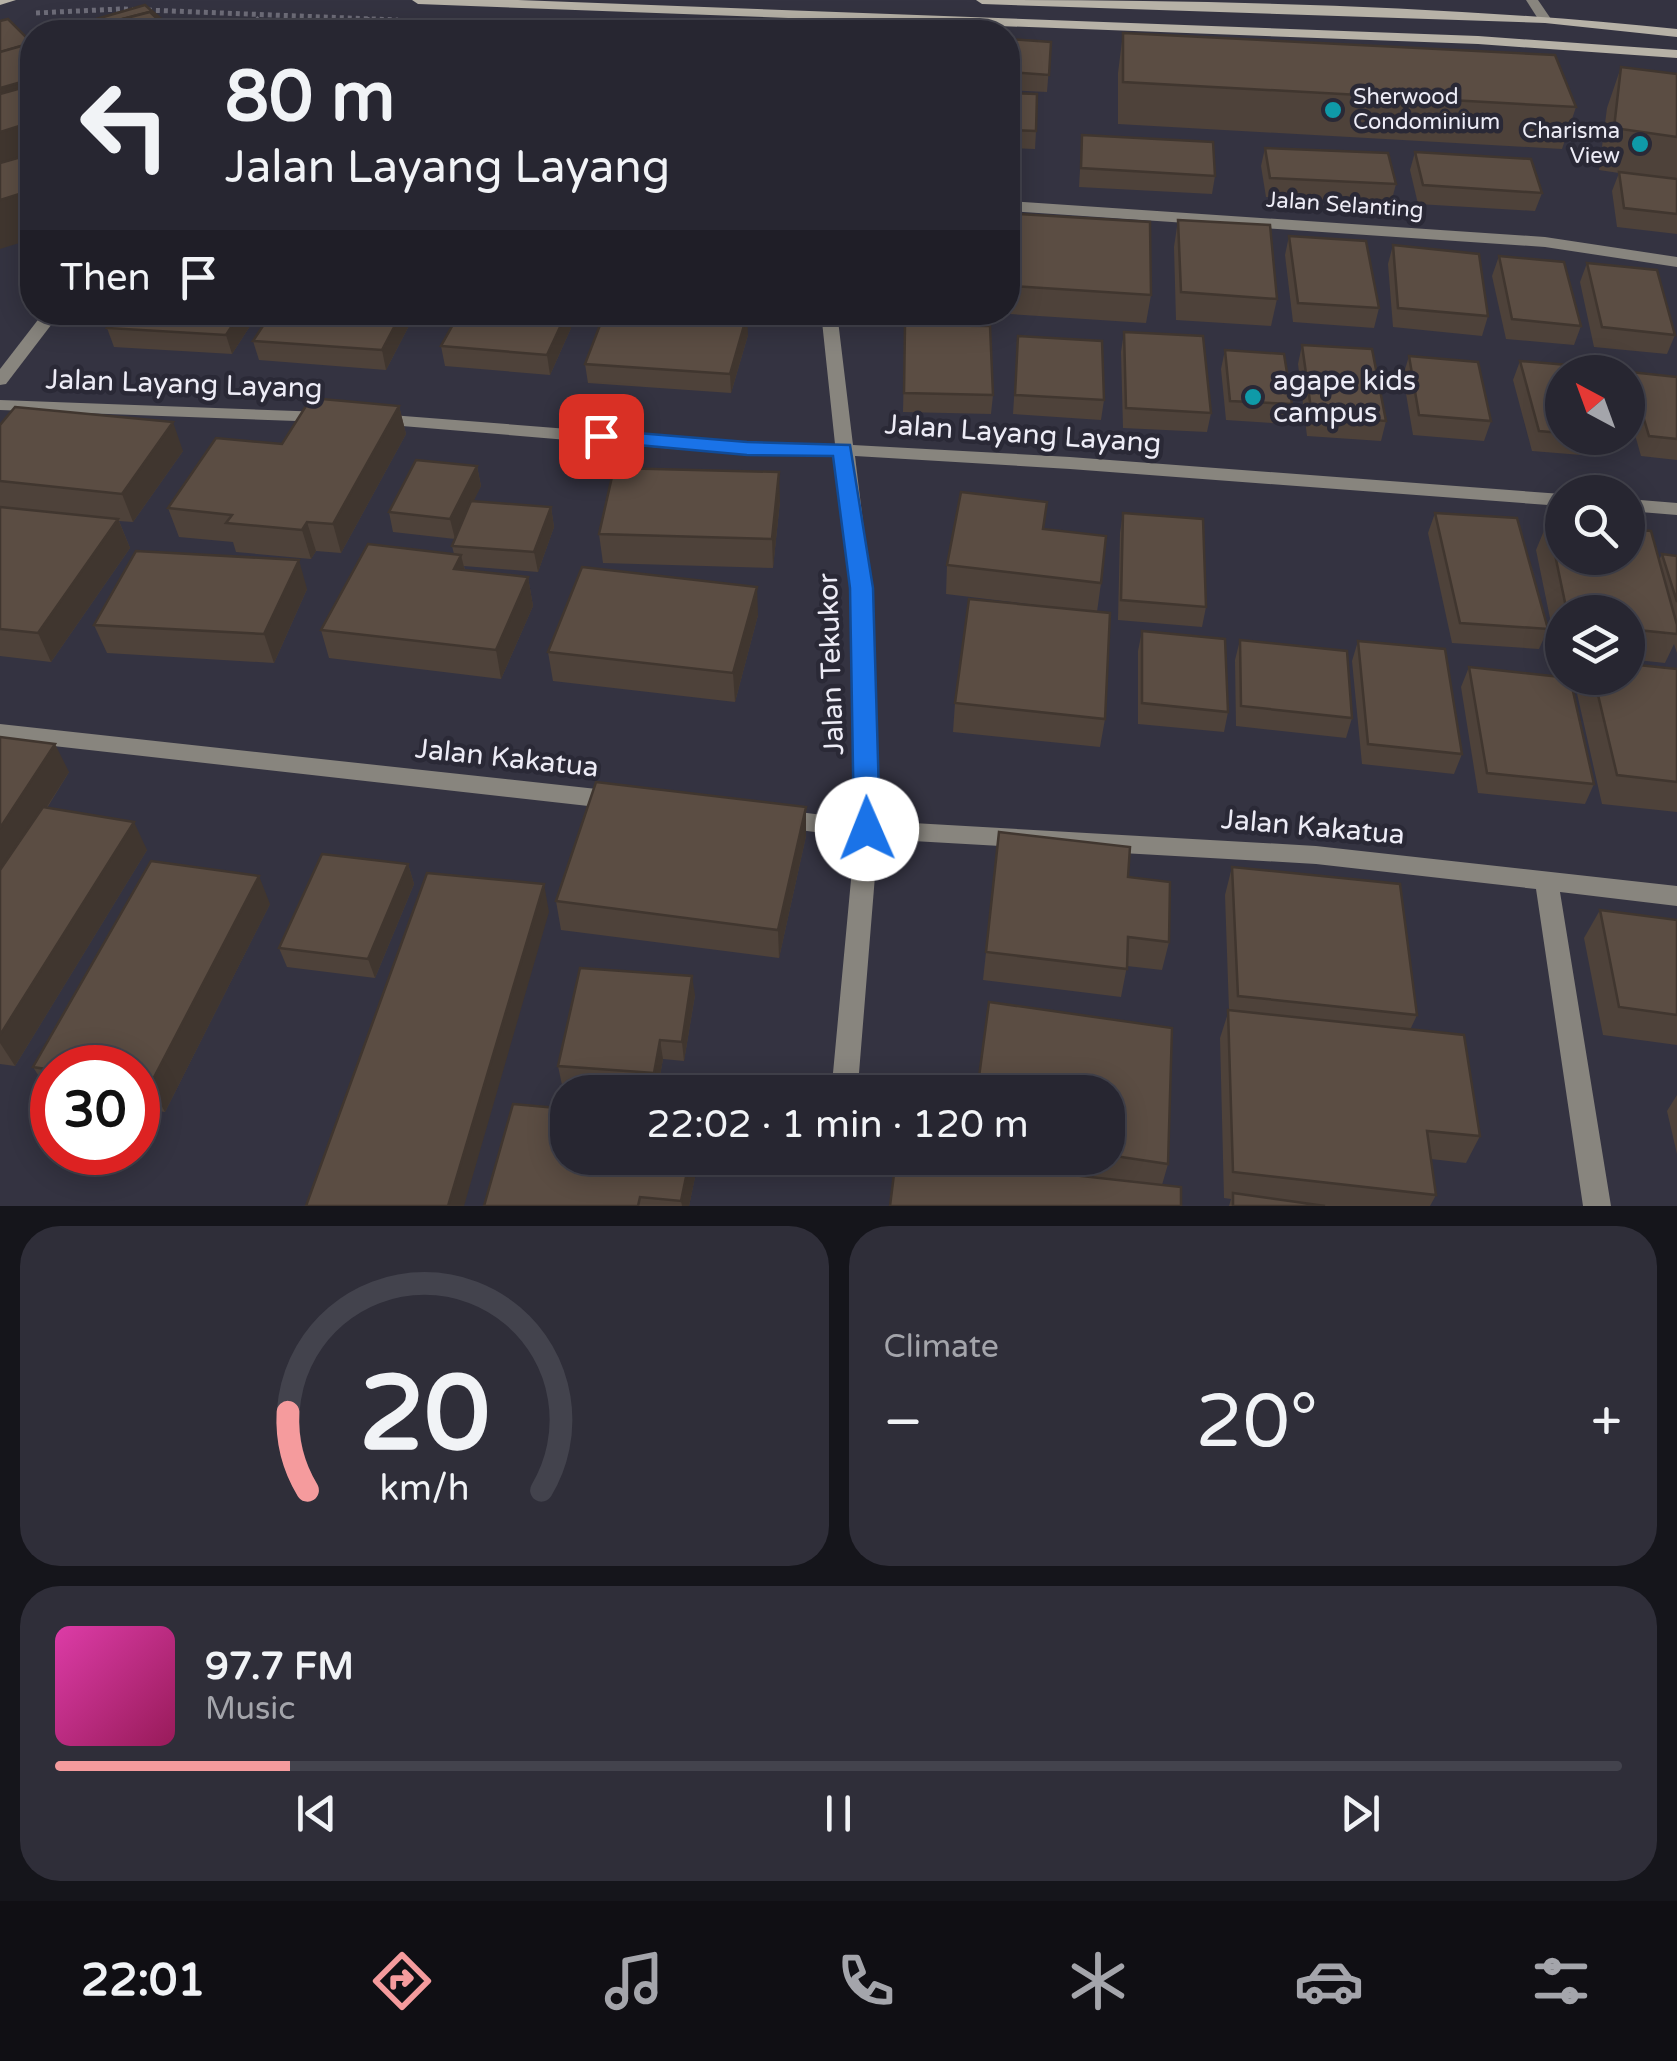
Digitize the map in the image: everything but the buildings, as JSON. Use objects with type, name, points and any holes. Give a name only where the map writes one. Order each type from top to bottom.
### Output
[{"type":"main road","points":[[0,1],[10,0]]},
{"type":"main road","points":[[418,0],[880,20]]},
{"type":"main road","points":[[982,0],[1545,19],[1677,33]]},
{"type":"main road","points":[[1020,25],[1478,40],[1677,54]]},
{"type":"street","points":[[1532,0],[1545,19]]},
{"type":"street","name":"Jalan Selanting","points":[[1020,207],[1546,242],[1677,262]]},
{"type":"street","points":[[0,380],[43,325]]},
{"type":"street","name":"Jalan Tekukor","points":[[830,325],[861,588],[867,829],[846,1074]]},
{"type":"street","name":"Jalan Layang Layang","points":[[0,405],[350,418],[747,449],[843,450],[1545,499]]},
{"type":"street","points":[[1645,507],[1677,510]]},
{"type":"street","name":"Jalan Kakatua","points":[[0,732],[630,802]]},
{"type":"street","name":"Jalan Kakatua","points":[[759,816],[867,829],[1316,855],[1677,896]]},
{"type":"street","points":[[1546,881],[1597,1206]]},
{"type":"path","points":[[19,14],[121,9],[400,20]]},
{"type":"path","points":[[258,20],[262,16]]},
{"type":"place","name":"Sherwood Condominium","points":[[1333,110]]},
{"type":"place","name":"Charisma View","points":[[1640,144]]},
{"type":"place","name":"agape kids campus","points":[[1253,397]]},
{"type":"route","points":[[601,436],[747,449],[843,450],[861,588],[867,829]]}]
